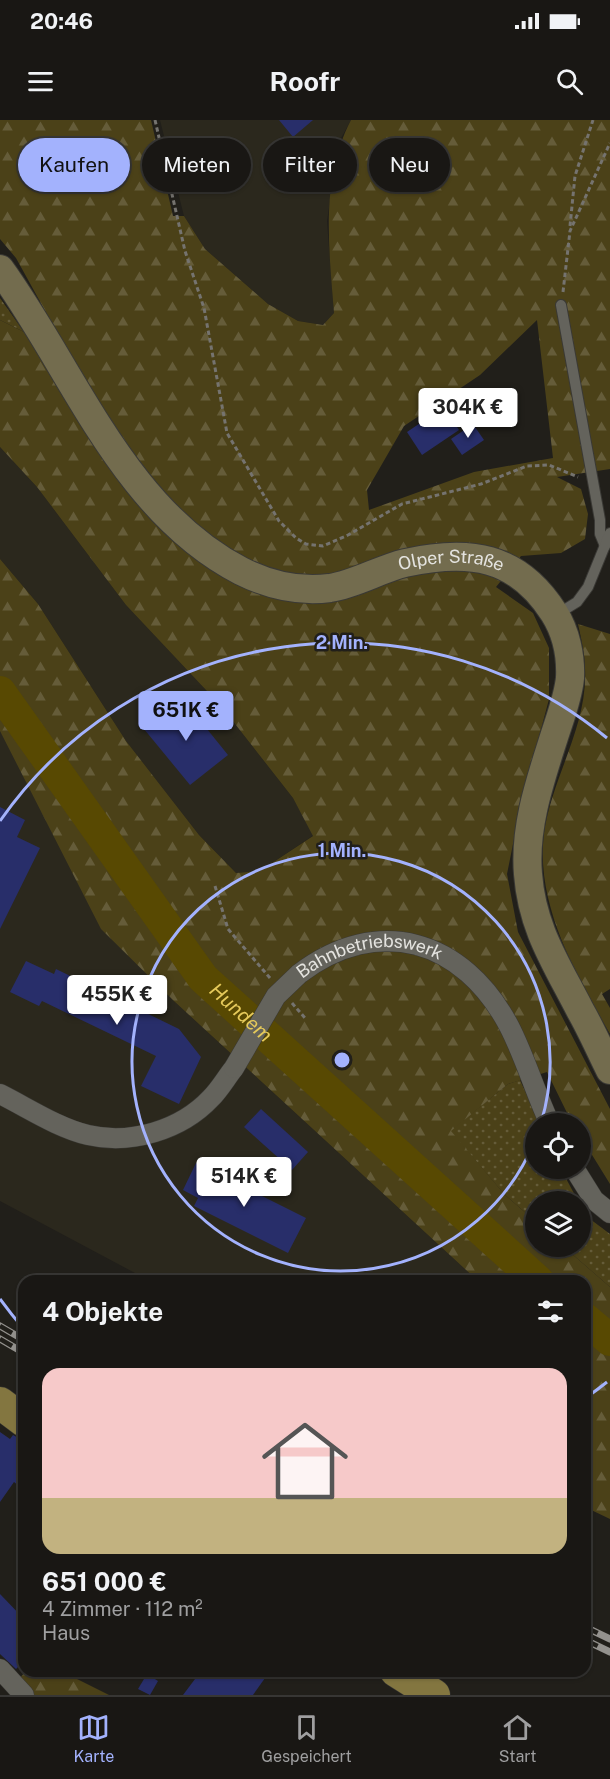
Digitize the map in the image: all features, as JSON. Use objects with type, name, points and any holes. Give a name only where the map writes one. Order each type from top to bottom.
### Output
[{"type":"main road","name":"Olper Straße","points":[[0,269],[121,460],[170,517],[215,555],[264,581],[288,588],[311,590],[345,585],[404,564],[454,556],[481,557],[512,570],[528,581],[556,615],[568,648],[570,678],[532,813],[528,837],[528,876],[540,932],[552,960],[610,1070]]},
{"type":"main road","points":[[0,1403],[18,1416]]},
{"type":"main road","points":[[406,1677],[435,1695]]},
{"type":"street","name":"Bahnbetriebswerk","points":[[0,1094],[87,1135],[112,1138],[135,1137],[169,1127],[187,1118],[211,1098],[234,1068],[276,996],[299,974],[323,956],[350,946],[385,940],[417,944],[450,958],[473,977],[509,1026],[545,1113]]},
{"type":"street","points":[[581,1179],[594,1200],[610,1214]]},
{"type":"street","points":[[0,1669],[24,1695]]},
{"type":"lane","points":[[561,305],[600,534],[605,546]]},
{"type":"lane","points":[[556,615],[577,602],[588,587],[610,533]]},
{"type":"path","points":[[155,120],[185,251],[204,308],[227,433],[279,521],[296,538],[315,547],[323,546],[402,504],[481,484],[527,466],[549,465],[593,484]]},
{"type":"path","points":[[561,305],[575,176],[593,120]]},
{"type":"path","points":[[570,231],[610,143]]},
{"type":"path","points":[[215,886],[228,929],[274,982]]},
{"type":"path","points":[[289,1000],[305,1018]]},
{"type":"shaded area","points":[[160,120],[351,120],[341,138],[263,138],[263,192],[331,192],[327,221],[334,313],[323,325],[298,321],[268,304],[205,249],[184,216],[178,192],[251,192],[251,138],[164,138]]},
{"type":"shaded area","points":[[0,447],[37,487],[126,605],[221,706],[293,798],[314,835],[260,871],[236,873],[199,835],[126,741],[38,604],[0,559]]},
{"type":"shaded area","points":[[0,731],[175,1002],[471,1275],[139,1275],[0,1201]]},
{"type":"green space","points":[[0,120],[151,120],[155,138],[142,138],[142,192],[168,192],[173,216],[184,216],[205,249],[268,304],[298,321],[323,325],[334,313],[329,239],[331,192],[357,192],[357,138],[343,138],[351,120],[610,120],[610,469],[557,477],[581,489],[588,514],[585,539],[561,553],[521,556],[496,587],[533,613],[549,648],[549,699],[520,809],[507,874],[518,932],[610,1109],[610,1184],[591,1153],[591,1113],[567,1113],[547,1072],[508,1084],[451,1131],[505,1195],[525,1212],[525,1257],[576,1257],[610,1287],[610,1519],[591,1510],[591,1275],[471,1275],[175,1002],[101,929],[0,731],[0,559],[38,604],[126,741],[199,835],[236,873],[260,871],[313,836],[293,798],[221,706],[126,605],[37,487],[0,447],[0,320],[24,332],[48,316],[16,258],[0,239]],"holes":[[[537,320],[553,458],[474,472],[369,510],[367,490],[404,426],[480,375]]]},
{"type":"green space","points":[[0,298],[24,332],[0,320]]},
{"type":"green space","points":[[578,624],[610,634],[610,989],[602,994],[610,1008],[610,1034],[584,988],[561,938],[546,886],[543,860],[544,833],[548,812],[581,711],[585,669]]},
{"type":"green space","points":[[520,1080],[535,1113],[525,1113],[525,1179],[566,1179],[573,1191],[525,1191],[525,1212],[505,1195],[450,1131],[508,1084]]},
{"type":"green space","points":[[591,1220],[610,1234],[610,1287],[576,1257],[591,1257]]},
{"type":"green space","points":[[21,1677],[73,1677],[109,1695],[33,1695],[19,1679]]},
{"type":"building","points":[[279,120],[313,120],[293,137]]},
{"type":"building","points":[[444,407],[459,430],[422,455],[407,432]]},
{"type":"building","points":[[473,424],[484,440],[462,455],[451,439]]},
{"type":"building","points":[[182,698],[228,755],[190,785],[144,729]]},
{"type":"building","points":[[0,807],[25,820],[17,837],[40,848],[0,929]]},
{"type":"building","points":[[26,961],[54,974],[56,969],[179,1029],[201,1057],[179,1104],[141,1086],[156,1056],[42,1001],[39,1006],[10,992]]},
{"type":"building","points":[[261,1109],[308,1152],[292,1170],[244,1127]]},
{"type":"building","points":[[196,1163],[306,1218],[288,1253],[194,1206],[198,1198],[183,1190]]},
{"type":"building","points":[[0,1432],[10,1439],[13,1435],[18,1438],[18,1485],[14,1482],[0,1502]]},
{"type":"building","points":[[0,1594],[18,1613],[18,1667],[16,1669],[0,1654]]},
{"type":"building","points":[[145,1677],[152,1677],[158,1681],[150,1695],[138,1689]]},
{"type":"building","points":[[196,1677],[266,1677],[253,1695],[183,1695]]},
{"type":"waterway","name":"Hundem","points":[[0,692],[203,978],[531,1275]]},
{"type":"waterway","name":"Hundem","points":[[591,1324],[610,1340]]},
{"type":"railway","points":[[0,1326],[18,1336]]},
{"type":"railway","points":[[0,1339],[18,1350]]},
{"type":"railway","points":[[591,1630],[610,1639]]},
{"type":"railway","points":[[591,1643],[610,1652]]}]
